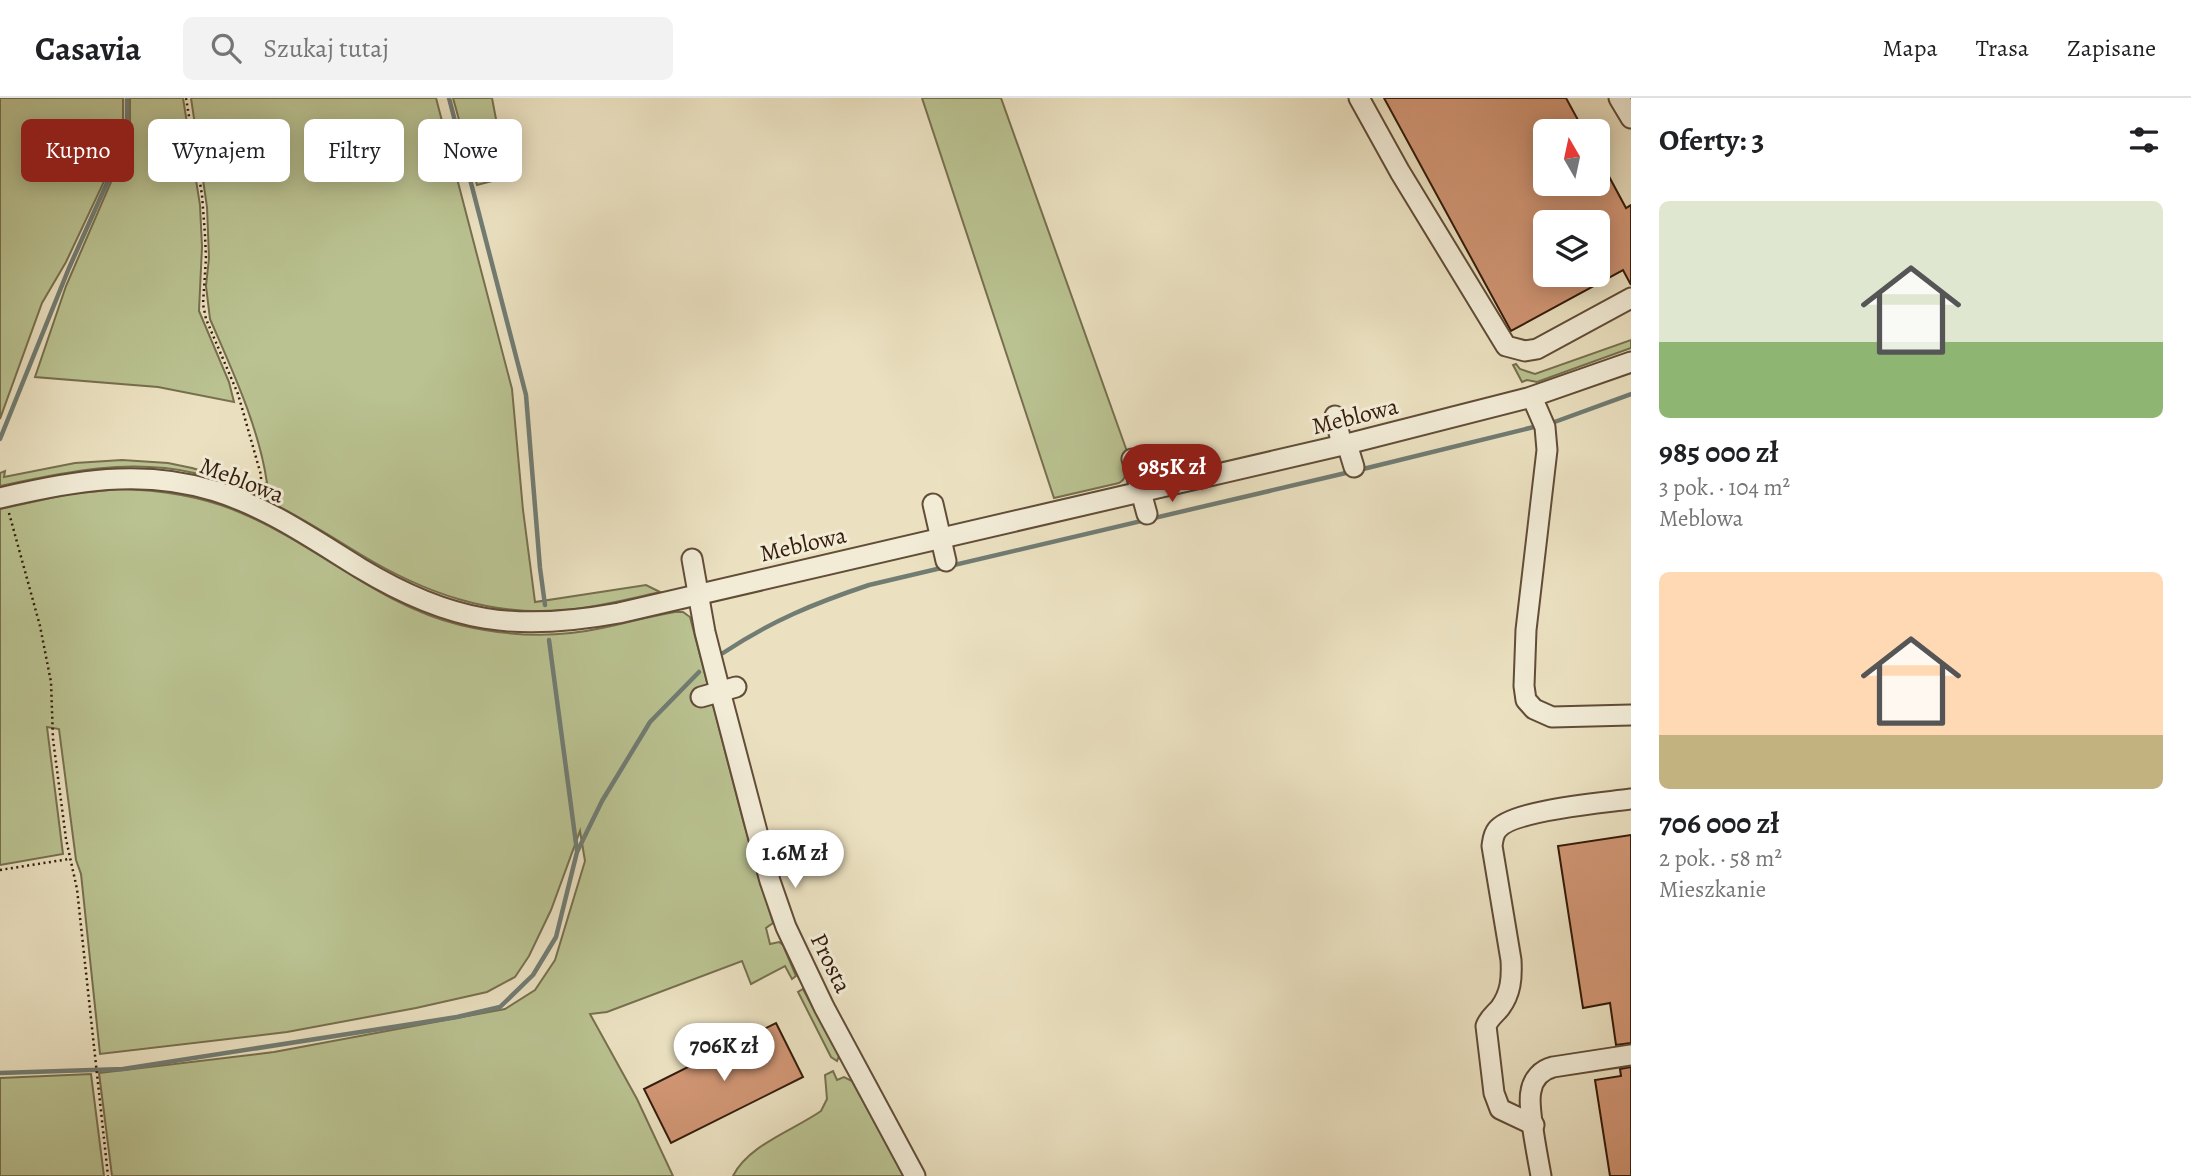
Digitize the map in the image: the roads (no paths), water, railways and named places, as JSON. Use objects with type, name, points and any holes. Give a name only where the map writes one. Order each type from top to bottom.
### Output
[{"type":"street","points":[[1359,98],[1400,172],[1506,346],[1525,351],[1537,348],[1631,298]]},
{"type":"street","points":[[1619,98],[1631,118]]},
{"type":"street","name":"Meblowa","points":[[3,497],[61,484],[105,478],[137,477],[190,484],[258,508],[423,601],[459,613],[500,621],[540,623],[583,619],[697,594],[1344,444],[1532,397],[1631,362]]},
{"type":"street","points":[[1532,397],[1544,423],[1547,450],[1526,630],[1526,700],[1539,713],[1552,716],[1631,715]]},
{"type":"street","points":[[1335,416],[1354,467]]},
{"type":"street","points":[[1132,459],[1147,514]]},
{"type":"street","points":[[933,504],[946,561]]},
{"type":"street","name":"Prosta","points":[[692,559],[719,692],[771,881],[778,930],[820,998],[915,1176]]},
{"type":"street","points":[[1534,1125],[1500,1109],[1494,1093],[1486,1026],[1502,1006],[1512,977],[1492,846],[1493,837],[1503,824],[1524,815],[1631,799]]},
{"type":"street","points":[[1541,1176],[1530,1093],[1535,1081],[1543,1071],[1553,1067],[1631,1055]]},
{"type":"waterway","points":[[0,439],[69,268],[124,145],[127,133],[127,98]]},
{"type":"waterway","points":[[449,98],[526,395],[545,605]]},
{"type":"waterway","points":[[1549,424],[1631,394]]},
{"type":"waterway","points":[[1359,470],[1538,426]]},
{"type":"waterway","points":[[723,653],[758,631],[794,614],[869,585],[1350,472]]},
{"type":"waterway","points":[[549,640],[577,851]]},
{"type":"waterway","points":[[0,1073],[123,1069],[457,1017],[500,1007],[533,975],[556,937],[577,852],[602,801],[650,722],[699,672]]}]
